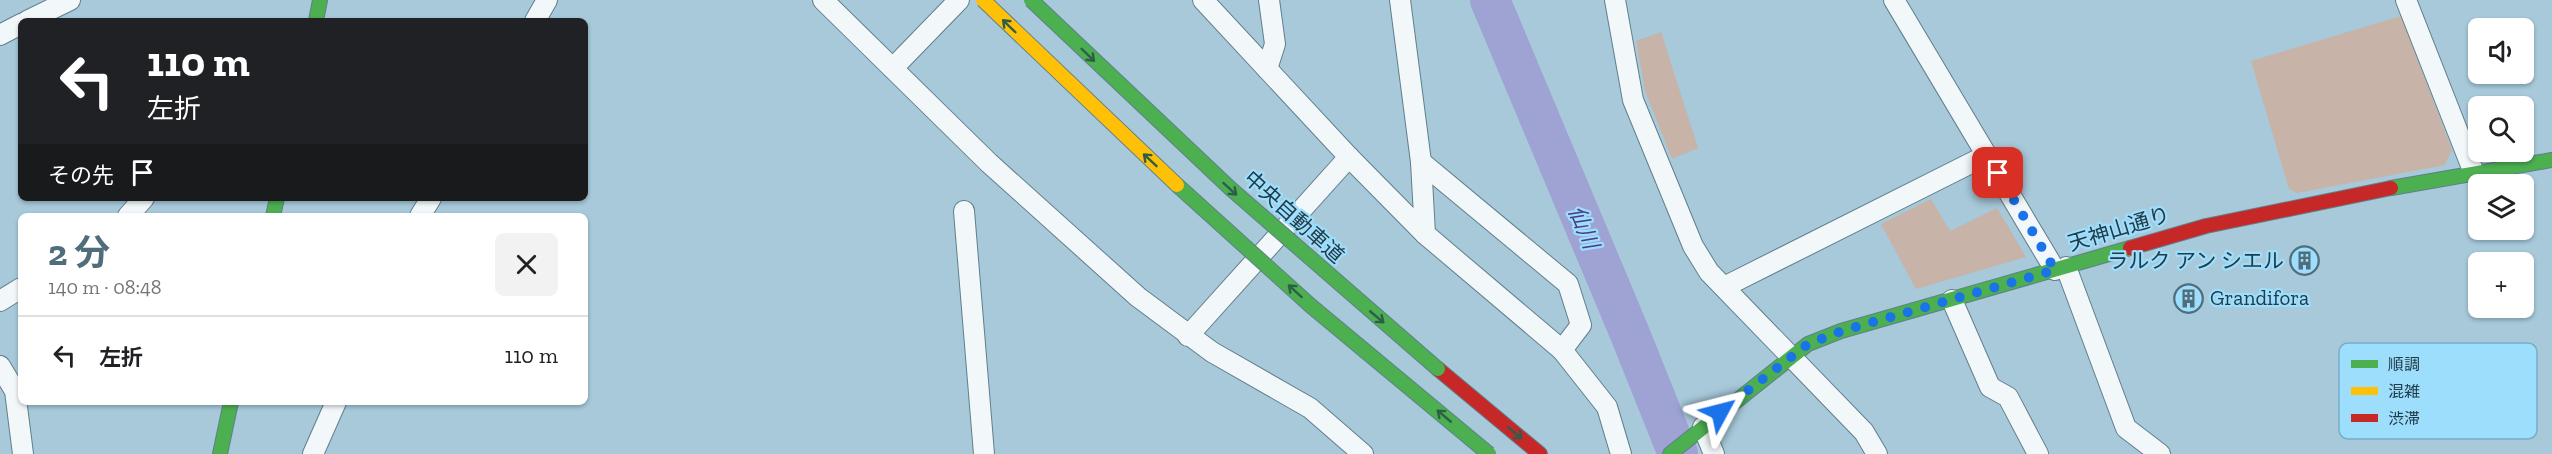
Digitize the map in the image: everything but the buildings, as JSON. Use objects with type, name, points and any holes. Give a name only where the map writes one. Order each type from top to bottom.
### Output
[{"type":"main road","points":[[317,18],[320,0]]},
{"type":"main road","points":[[983,0],[1154,164],[1303,298],[1489,454]]},
{"type":"main road","name":"中央自動車道","points":[[1030,0],[1203,165],[1341,287],[1540,454]]},
{"type":"main road","name":"天神山通り","points":[[1670,454],[1808,344],[1842,331],[2206,226],[2474,173],[2552,160]]},
{"type":"main road","points":[[220,454],[230,405]]},
{"type":"street","points":[[33,18],[70,0]]},
{"type":"street","points":[[537,18],[547,0]]},
{"type":"street","points":[[823,0],[989,163],[1087,252],[1188,336],[1310,408],[1363,454]]},
{"type":"street","points":[[893,68],[958,0]]},
{"type":"street","points":[[1203,0],[1349,157],[1425,234],[1562,350],[1606,407],[1621,454]]},
{"type":"street","points":[[1267,69],[1275,44],[1269,0]]},
{"type":"street","points":[[1400,0],[1421,162],[1425,234]]},
{"type":"street","points":[[1615,0],[1633,100],[1694,246],[1709,272],[1864,432],[1877,454]]},
{"type":"street","points":[[1894,0],[1987,155],[2060,269],[2126,428],[2160,454]]},
{"type":"street","points":[[2406,0],[2474,173]]},
{"type":"street","points":[[0,35],[18,26]]},
{"type":"street","points":[[1724,287],[1987,155]]},
{"type":"street","points":[[1188,336],[1349,157]]},
{"type":"street","points":[[1421,162],[1568,284],[1581,325],[1562,350]]},
{"type":"street","points":[[131,213],[141,201]]},
{"type":"street","points":[[964,211],[984,454]]},
{"type":"street","points":[[0,301],[18,290]]},
{"type":"street","points":[[1952,300],[1990,387],[2008,397],[2038,454]]},
{"type":"street","points":[[0,366],[15,391],[23,454]]},
{"type":"street","points":[[313,454],[335,405]]},
{"type":"street","points":[[1699,430],[1713,454]]},
{"type":"shaded area","points":[[2401,16],[2452,150],[2445,165],[2297,193],[2289,189],[2251,61]]},
{"type":"shaded area","points":[[1661,32],[1698,148],[1672,159],[1645,91],[1636,41]]},
{"type":"shaded area","points":[[1931,199],[1950,231],[1997,208],[2026,257],[1916,289],[1881,224]]},
{"type":"waterway","name":"仙川","points":[[1490,0],[1678,454]]},
{"type":"traffic: fast","points":[[317,18],[320,0]]},
{"type":"traffic: fast","points":[[1031,0],[1231,189],[1438,369]]},
{"type":"traffic: fast","points":[[2391,188],[2552,160]]},
{"type":"traffic: fast","points":[[1177,185],[1311,306],[1489,454]]},
{"type":"traffic: fast","points":[[274,213],[276,201]]},
{"type":"traffic: fast","points":[[1670,454],[1808,344],[1841,331],[2130,248]]},
{"type":"traffic: fast","points":[[220,454],[230,405]]},
{"type":"traffic: jam","points":[[2130,248],[2206,226],[2391,188]]},
{"type":"traffic: jam","points":[[1438,369],[1540,454]]},
{"type":"traffic: slow","points":[[983,0],[1177,185]]},
{"type":"place","name":"ラルク アン シエル","points":[[2305,261]]},
{"type":"place","name":"Grandifora","points":[[2189,298]]},
{"type":"route","points":[[1720,412],[1808,344],[1842,331],[2055,270],[1998,173]]}]
